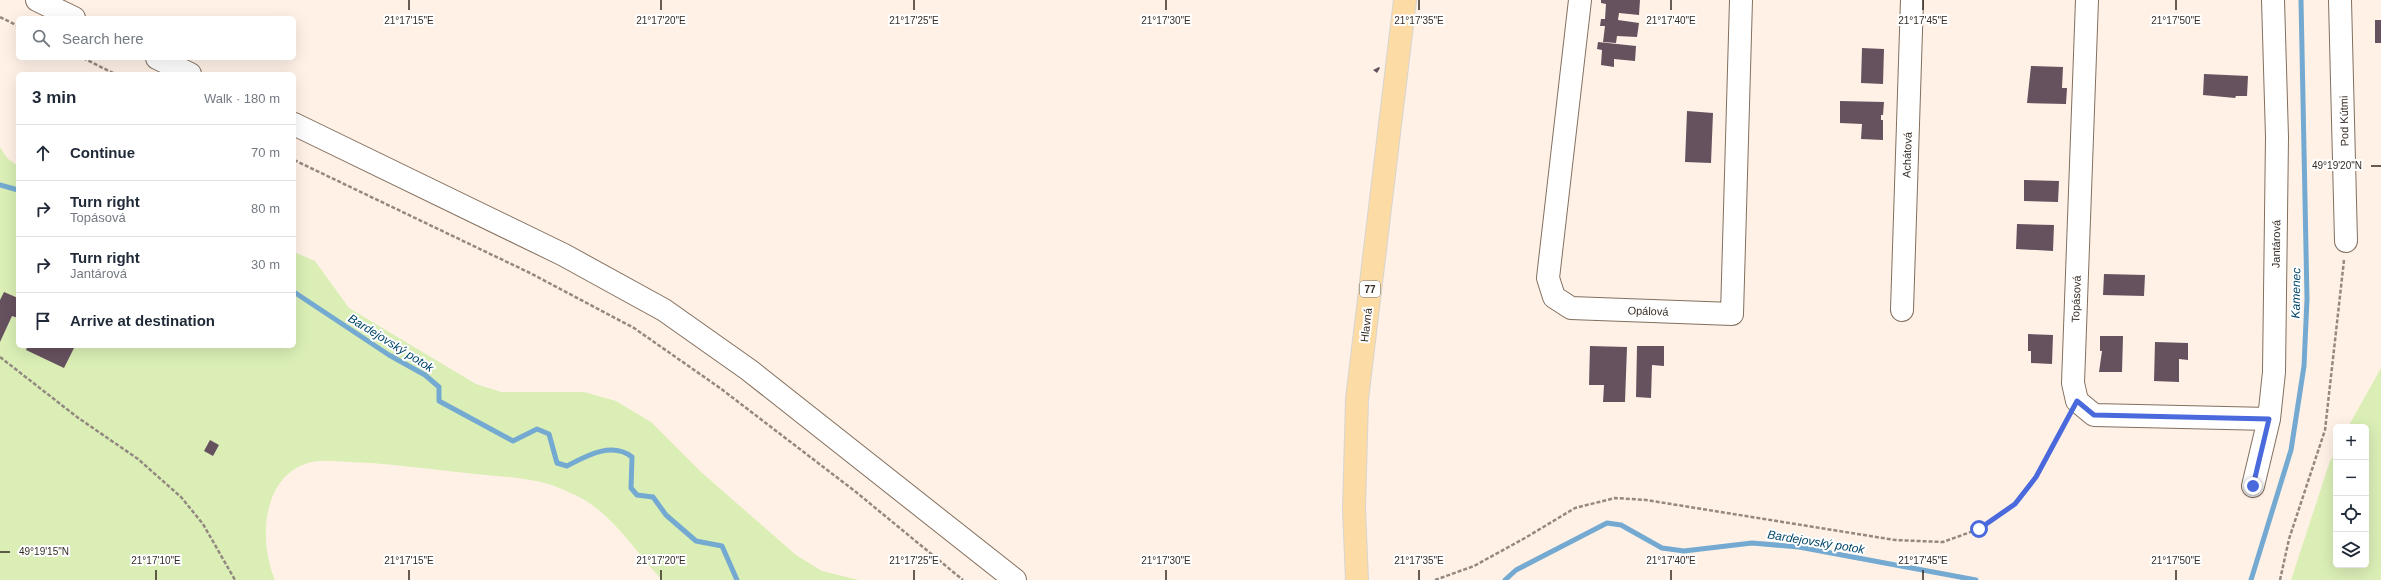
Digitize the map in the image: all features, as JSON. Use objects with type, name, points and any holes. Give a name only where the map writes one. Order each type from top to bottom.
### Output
[{"type":"main road","name":"Hlavná","points":[[1357,580],[1354,509],[1357,399],[1405,0]]},
{"type":"street","points":[[37,0],[70,16]]},
{"type":"street","name":"Opálová","points":[[1580,0],[1548,278],[1554,297],[1571,308],[1732,314],[1741,0]]},
{"type":"street","name":"Achátová","points":[[1902,310],[1912,0]]},
{"type":"street","name":"Topásová","points":[[2077,401],[2073,383],[2087,0]]},
{"type":"street","name":"Jantárová","points":[[2253,486],[2269,419],[2274,372],[2277,137],[2273,0]]},
{"type":"street","name":"Pod Kútmi","points":[[2340,0],[2346,241]]},
{"type":"street","points":[[161,60],[186,72]]},
{"type":"street","points":[[296,125],[564,255],[664,310],[749,370],[1015,580]]},
{"type":"street","points":[[2077,401],[2094,415],[2269,419]]},
{"type":"path","points":[[0,17],[16,25]]},
{"type":"path","points":[[87,60],[111,72]]},
{"type":"path","points":[[296,161],[530,273],[634,328],[720,388],[856,492],[963,580]]},
{"type":"path","points":[[2280,580],[2289,539],[2325,430],[2346,241]]},
{"type":"path","points":[[0,357],[77,417],[138,459],[181,497],[203,524],[235,580]]},
{"type":"path","points":[[1435,580],[1474,566],[1575,508],[1615,498],[1646,500],[1895,540],[1942,542],[1979,529],[2015,504],[2036,477],[2077,401]]},
{"type":"green space","points":[[0,147],[7,158],[16,165],[16,348],[296,348],[296,253],[315,261],[349,308],[476,384],[501,392],[584,392],[616,401],[651,422],[701,472],[796,555],[822,571],[859,580],[662,580],[624,535],[603,514],[579,497],[554,486],[536,481],[506,477],[392,465],[315,461],[305,464],[290,472],[280,484],[272,498],[266,531],[267,549],[275,580],[0,580]]},
{"type":"green space","points":[[2381,368],[2381,580],[2291,580],[2333,456],[2333,568],[2369,568],[2369,424],[2350,424]]},
{"type":"building","points":[[1601,0],[1640,0],[1639,15],[1619,13],[1618,20],[1639,23],[1637,37],[1617,36],[1616,43],[1603,42],[1605,26],[1600,26],[1601,19],[1605,19],[1606,4],[1601,3]]},
{"type":"building","points":[[2375,20],[2381,20],[2381,43],[2375,43]]},
{"type":"building","points":[[1598,42],[1636,46],[1635,61],[1614,59],[1614,67],[1601,65],[1602,50],[1597,49]]},
{"type":"building","points":[[1862,48],[1884,49],[1883,84],[1861,83]]},
{"type":"building","points":[[2031,66],[2063,67],[2062,88],[2067,88],[2066,104],[2027,103]]},
{"type":"building","points":[[1379,67],[1380,68],[1377,73],[1373,70]]},
{"type":"building","points":[[2204,74],[2248,76],[2247,96],[2236,96],[2235,98],[2203,95]]},
{"type":"building","points":[[1840,101],[1884,102],[1883,115],[1881,115],[1881,120],[1883,120],[1883,140],[1861,139],[1862,124],[1840,123]]},
{"type":"building","points":[[1687,111],[1713,113],[1711,163],[1685,162]]},
{"type":"building","points":[[2024,180],[2059,181],[2058,202],[2024,201]]},
{"type":"building","points":[[2017,224],[2054,225],[2053,251],[2016,249]]},
{"type":"building","points":[[2104,274],[2145,275],[2144,296],[2103,295]]},
{"type":"building","points":[[4,292],[16,297],[16,317],[12,316],[0,342],[0,300]]},
{"type":"building","points":[[2028,334],[2053,335],[2052,364],[2031,363],[2031,351],[2028,351]]},
{"type":"building","points":[[2100,336],[2123,336],[2122,372],[2099,372],[2102,351],[2100,351]]},
{"type":"building","points":[[2155,342],[2188,343],[2188,360],[2179,359],[2179,382],[2154,381]]},
{"type":"building","points":[[1590,346],[1627,347],[1625,402],[1603,402],[1604,385],[1589,385]]},
{"type":"building","points":[[1637,346],[1664,346],[1664,366],[1652,365],[1651,398],[1636,397]]},
{"type":"building","points":[[27,348],[74,348],[64,368],[26,350]]},
{"type":"building","points":[[210,440],[219,445],[213,456],[204,451]]},
{"type":"waterway","name":"Kamenec","points":[[2251,580],[2291,450],[2304,366],[2307,299],[2301,0]]},
{"type":"waterway","name":"Bardejovský potok","points":[[0,185],[16,189]]},
{"type":"waterway","name":"Bardejovský potok","points":[[296,293],[389,355],[425,375],[439,387],[439,401],[513,441],[537,429],[549,434],[557,463],[567,466],[582,458],[608,450],[624,452],[632,457],[631,488],[637,495],[653,497],[666,515],[696,541],[722,546],[737,580]]},
{"type":"waterway","name":"Bardejovský potok","points":[[1505,580],[1516,570],[1607,523],[1621,525],[1662,548],[1684,551],[1752,543],[1799,547],[1976,580]]},
{"type":"route","points":[[1979,529],[2015,504],[2036,477],[2077,401],[2094,415],[2269,419],[2253,486]]}]
